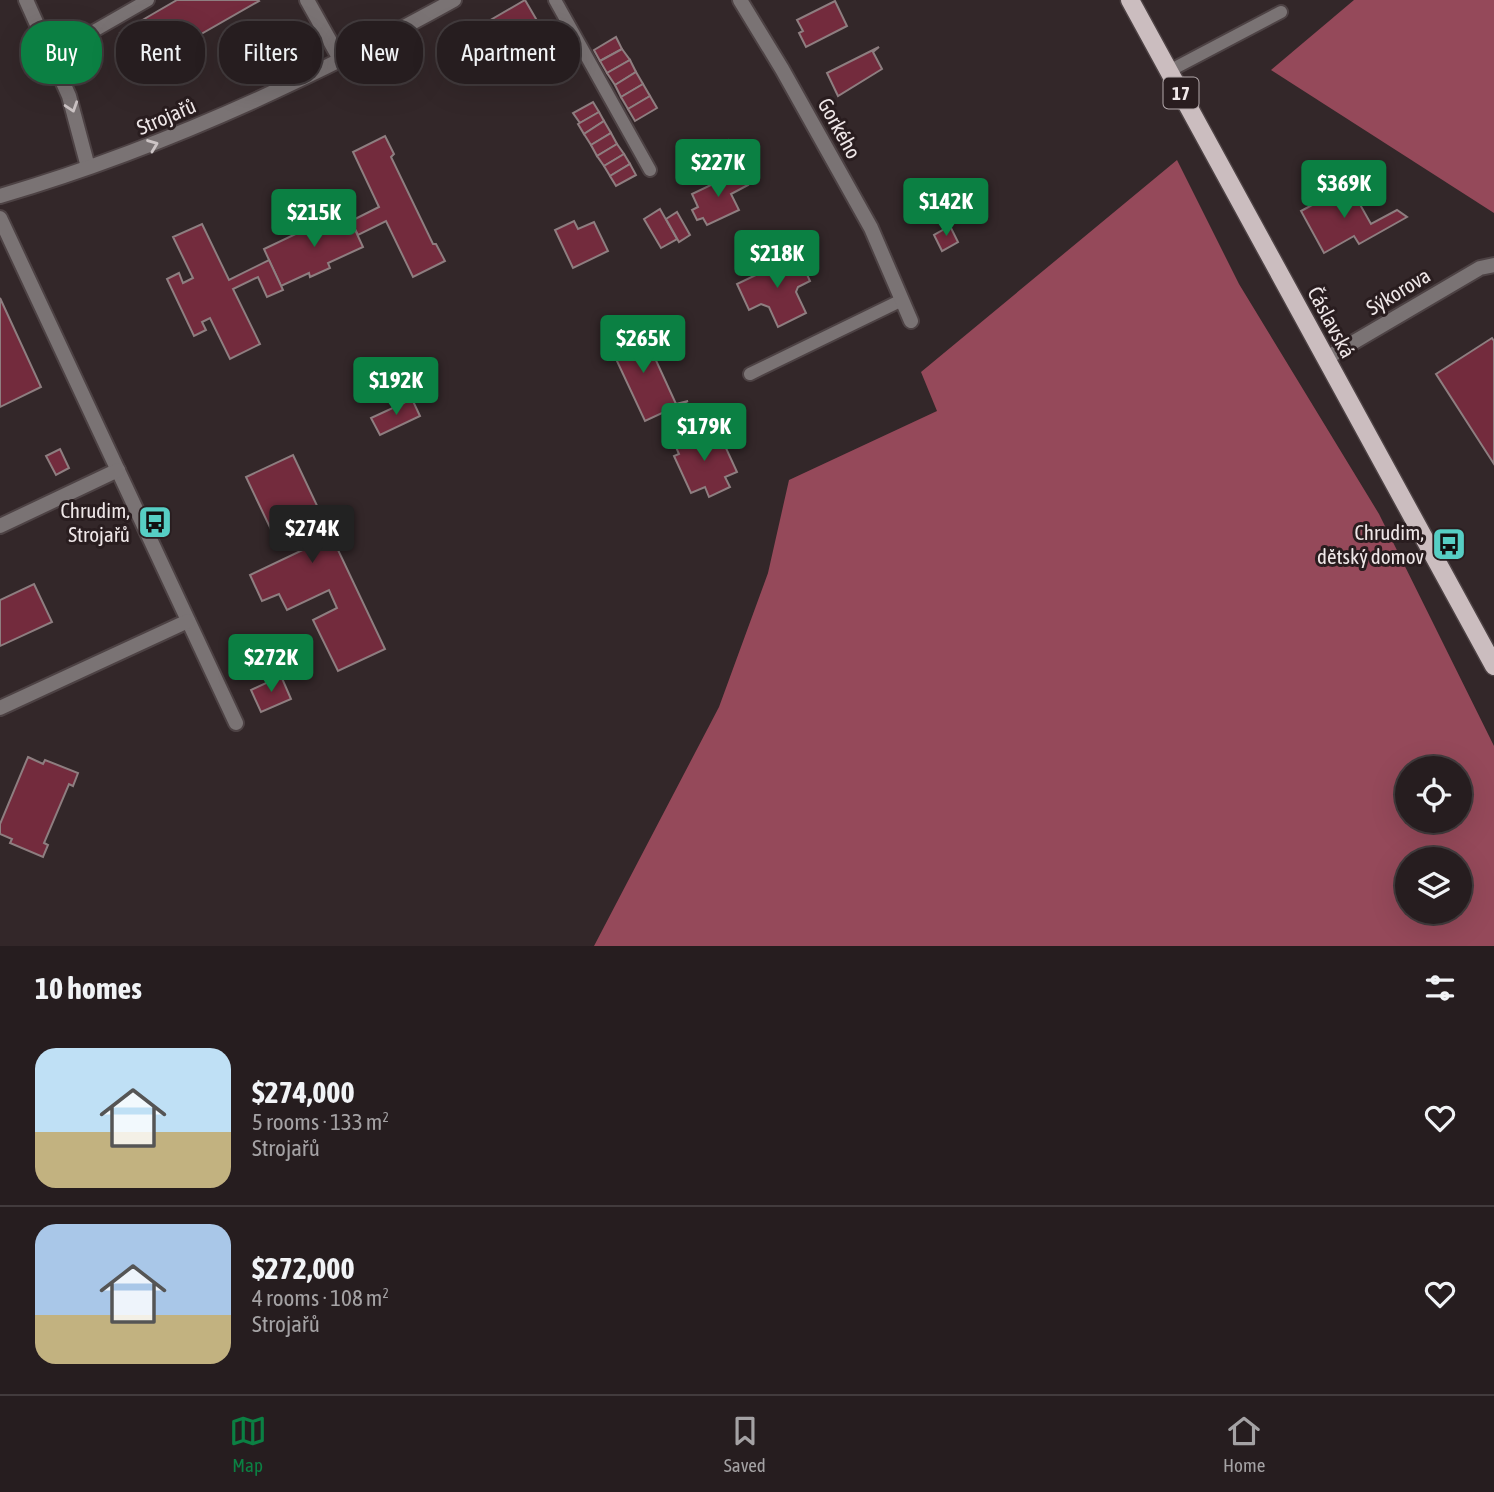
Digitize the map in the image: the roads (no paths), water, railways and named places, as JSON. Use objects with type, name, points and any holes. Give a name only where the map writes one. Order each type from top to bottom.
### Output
[{"type":"main road","name":"Čáslavská","points":[[1130,0],[1494,666]]},
{"type":"street","points":[[26,0],[36,21]]},
{"type":"street","points":[[307,0],[336,53]]},
{"type":"street","name":"Strojařů","points":[[414,21],[454,0]]},
{"type":"street","name":"Gorkého","points":[[740,0],[871,228],[911,321]]},
{"type":"street","name":"Strojařů","points":[[0,196],[164,141],[336,62]]},
{"type":"street","points":[[64,84],[89,167]]},
{"type":"street","points":[[0,218],[236,723]]},
{"type":"street","name":"Sýkorova","points":[[1325,359],[1480,268],[1494,265]]},
{"type":"street","points":[[0,526],[118,470]]},
{"type":"street","points":[[0,708],[188,621]]},
{"type":"lane","points":[[102,26],[148,0]]},
{"type":"lane","points":[[555,0],[650,170]]},
{"type":"lane","points":[[1169,71],[1281,12]]},
{"type":"lane","points":[[750,374],[902,300]]},
{"type":"place","name":"Chrudim, Strojařů","points":[[155,522]]},
{"type":"place","name":"Chrudim, dětský domov","points":[[1449,544]]}]
